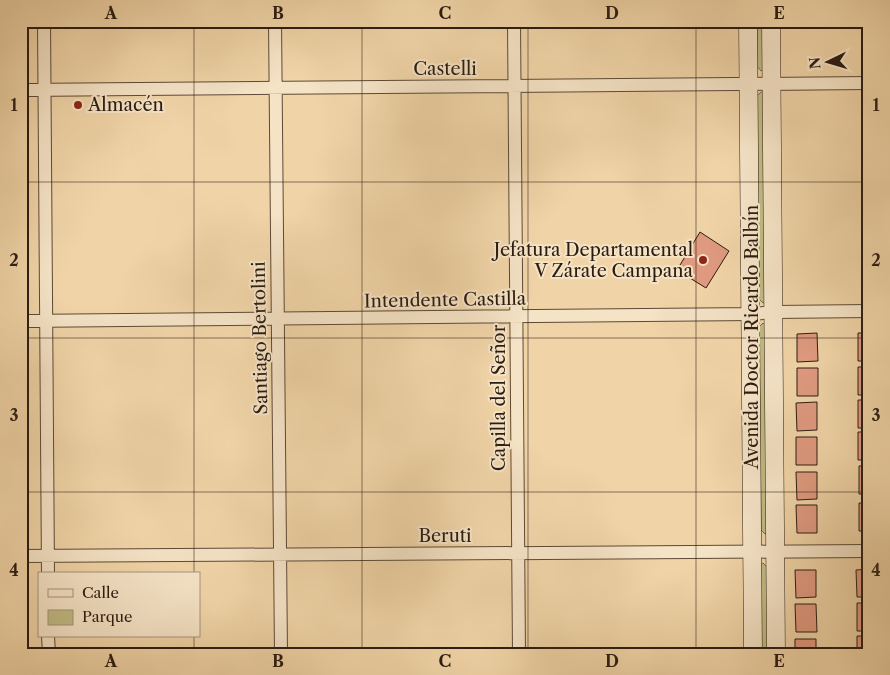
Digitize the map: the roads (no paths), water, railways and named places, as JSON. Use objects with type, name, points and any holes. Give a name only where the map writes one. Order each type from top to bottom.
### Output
[{"type":"main road","name":"Avenida Doctor Ricardo Balbín","points":[[748,21],[752,314],[753,654]]},
{"type":"main road","name":"Avenida Doctor Ricardo Balbín","points":[[771,21],[776,654]]},
{"type":"street","points":[[44,21],[48,572]]},
{"type":"street","name":"Santiago Bertolini","points":[[275,21],[281,654]]},
{"type":"street","name":"Capilla del Señor","points":[[514,21],[519,654]]},
{"type":"street","name":"Castelli","points":[[21,90],[869,83]]},
{"type":"street","name":"Intendente Castilla","points":[[21,321],[752,314],[869,311]]},
{"type":"street","name":"Beruti","points":[[21,556],[869,551]]},
{"type":"street","points":[[48,638],[48,654]]},
{"type":"place","name":"Almacén","points":[[78,105]]},
{"type":"place","name":"Jefatura Departamental V Zárate Campana","points":[[703,260]]}]
